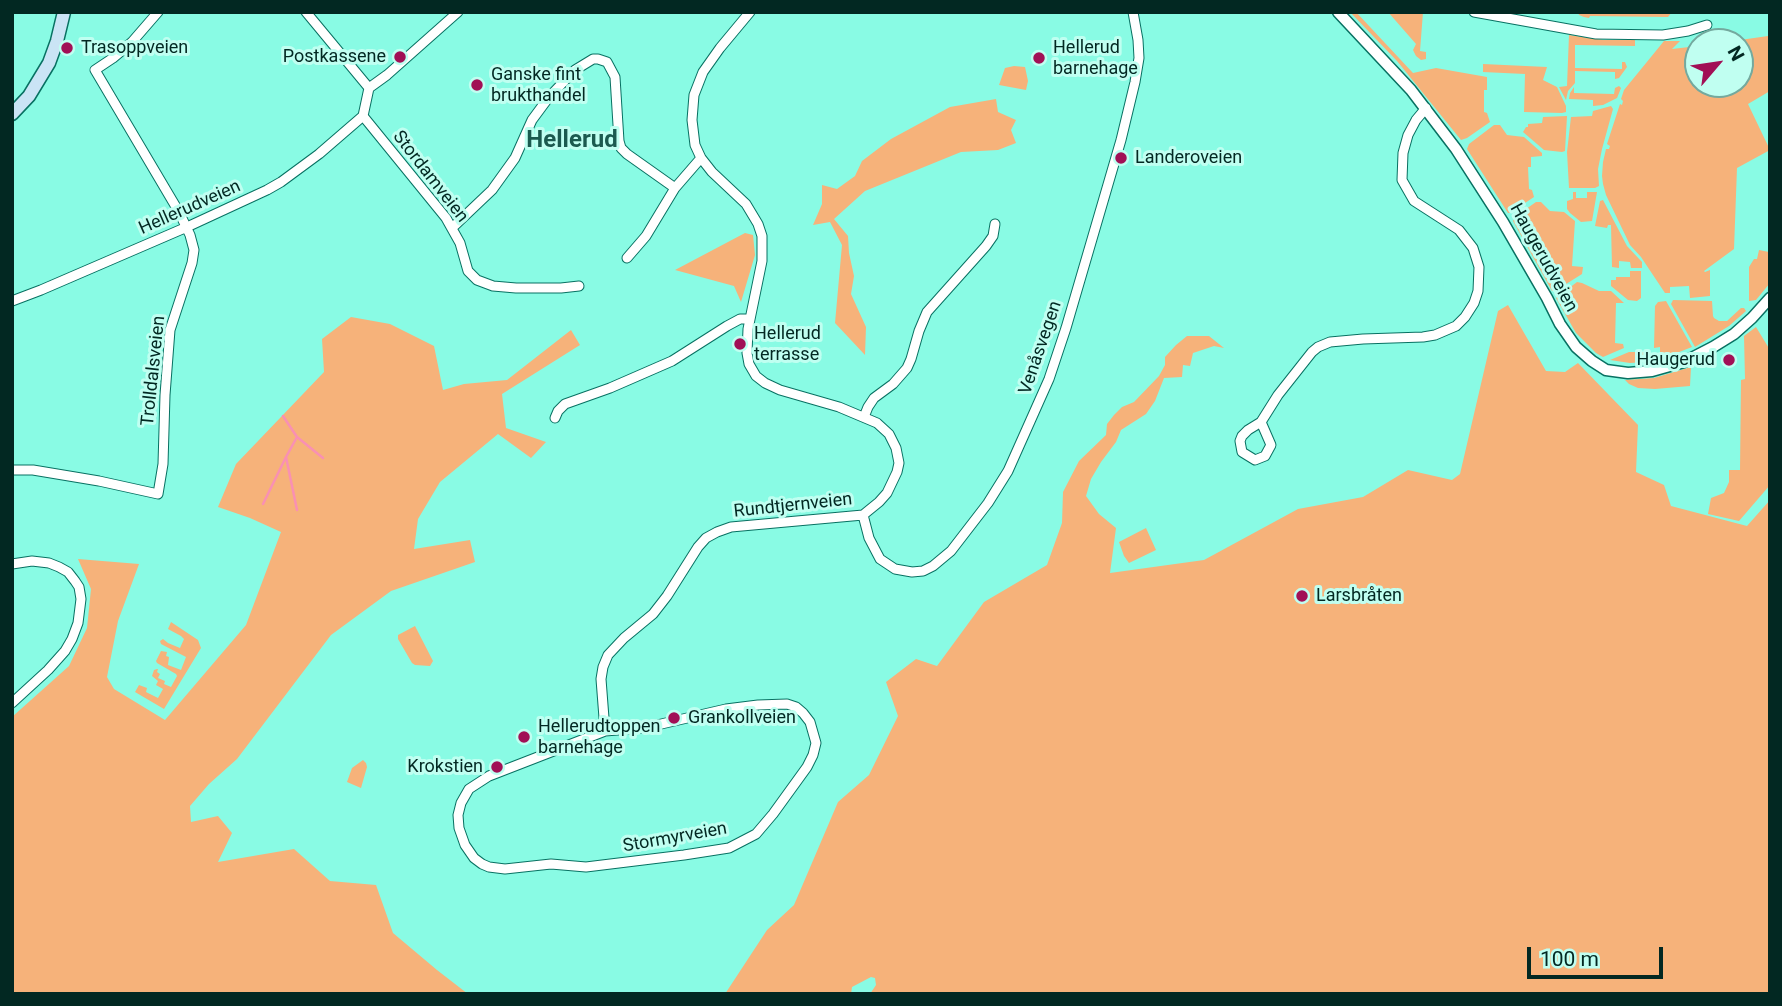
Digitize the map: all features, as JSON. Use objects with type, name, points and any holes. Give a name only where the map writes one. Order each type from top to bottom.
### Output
[{"type":"main road","points":[[12,114],[29,96],[49,63],[64,12]]},
{"type":"street","name":"Trolldalsveien","points":[[12,470],[33,470],[158,494],[163,464],[164,395],[170,330],[194,250],[187,227],[95,70],[132,42],[158,12]]},
{"type":"street","points":[[306,12],[369,88]]},
{"type":"street","points":[[363,116],[369,88],[458,12]]},
{"type":"street","name":"Rundtjernveien","points":[[605,731],[601,679],[608,655],[653,614],[706,538],[731,527],[863,515],[887,493],[899,463],[896,448],[888,434],[877,423],[780,390],[761,381],[751,368],[747,353],[750,319],[762,261],[762,236],[746,204],[701,158],[692,131],[694,95],[698,82],[720,48],[750,12]]},
{"type":"street","name":"Venåsvegen","points":[[863,515],[869,538],[880,559],[895,569],[923,571],[951,551],[988,503],[1008,471],[1049,379],[1121,140],[1139,58],[1133,12]]},
{"type":"street","name":"Haugerudveien","points":[[1338,12],[1426,108],[1482,187],[1570,340],[1583,355],[1600,367],[1621,373],[1641,372],[1684,362],[1734,334],[1770,298]]},
{"type":"street","points":[[1474,12],[1596,34],[1663,36],[1688,32],[1707,25]]},
{"type":"street","points":[[452,228],[492,190],[514,158],[532,120],[549,97],[575,70],[593,59],[607,62],[615,76],[621,148],[675,188]]},
{"type":"street","points":[[1261,422],[1285,385],[1318,347],[1330,342],[1435,335],[1456,326],[1474,303],[1479,267],[1473,248],[1459,230],[1414,201],[1402,180],[1403,153],[1408,135],[1426,108]]},
{"type":"street","name":"Hellerudveien","points":[[12,301],[246,201],[281,182],[363,116]]},
{"type":"street","name":"Stordamveien","points":[[363,116],[452,228],[472,276],[483,284],[493,286],[579,286]]},
{"type":"street","points":[[627,258],[646,236],[675,188],[701,158]]},
{"type":"street","points":[[864,417],[874,398],[893,384],[907,368],[927,312],[986,246],[993,236],[995,225]]},
{"type":"street","points":[[555,418],[565,404],[672,361],[740,319],[750,319]]},
{"type":"street","points":[[12,564],[32,561],[59,567],[68,572],[75,581],[81,599],[78,623],[65,650],[48,670],[12,703]]},
{"type":"street","name":"Stormyrveien","points":[[786,704],[796,707],[810,722],[816,743],[807,767],[774,814],[756,834],[729,848],[586,867],[551,863],[497,869],[474,858],[465,845],[458,815],[461,803],[474,784],[546,752],[605,731],[644,728],[726,709],[786,704]]},
{"type":"shaded area","points":[[1350,12],[1356,12],[1413,73],[1436,68],[1487,77],[1484,112],[1490,122],[1461,140],[1397,61]]},
{"type":"shaded area","points":[[1388,12],[1423,12],[1420,51],[1426,52],[1426,59],[1421,60],[1416,56],[1413,50],[1416,44]]},
{"type":"shaded area","points":[[1578,12],[1672,12],[1668,17],[1589,18],[1579,15]]},
{"type":"shaded area","points":[[1569,35],[1604,40],[1635,40],[1635,46],[1575,45],[1575,68],[1622,69],[1622,62],[1625,62],[1627,67],[1619,78],[1615,79],[1615,72],[1575,71],[1575,83],[1568,91],[1566,100],[1559,87],[1567,86]]},
{"type":"shaded area","points":[[1768,36],[1770,39],[1770,91],[1748,104],[1770,150],[1737,168],[1734,249],[1704,271],[1710,270],[1710,296],[1690,298],[1689,286],[1670,287],[1670,293],[1665,293],[1630,245],[1603,184],[1603,162],[1606,149],[1610,146],[1607,144],[1620,104],[1622,105],[1624,90],[1664,41],[1680,41],[1672,49],[1684,48],[1684,98],[1754,98],[1754,38]]},
{"type":"shaded area","points":[[1483,64],[1547,67],[1543,80],[1557,87],[1566,112],[1524,112],[1525,74],[1483,72]]},
{"type":"shaded area","points":[[1025,67],[1028,81],[1026,90],[999,85],[1005,68]]},
{"type":"shaded area","points":[[1574,87],[1574,93],[1614,94],[1615,88],[1621,88],[1617,98],[1603,105],[1593,106],[1593,100],[1569,99]]},
{"type":"shaded area","points":[[996,99],[998,112],[1016,120],[1011,130],[1016,143],[998,150],[961,152],[865,191],[834,219],[848,236],[854,276],[851,294],[866,327],[865,355],[835,323],[842,245],[830,222],[813,225],[822,204],[822,185],[837,189],[855,176],[862,161],[891,139],[950,107]]},
{"type":"shaded area","points":[[1611,106],[1613,109],[1598,169],[1599,186],[1569,188],[1567,152],[1571,117],[1592,116],[1593,111]]},
{"type":"shaded area","points":[[1567,116],[1565,151],[1544,150],[1523,132],[1528,124],[1542,123],[1543,117]]},
{"type":"shaded area","points":[[1494,125],[1500,125],[1507,135],[1524,137],[1542,153],[1542,156],[1531,157],[1531,167],[1528,167],[1529,189],[1534,197],[1510,213],[1467,149],[1469,144]]},
{"type":"shaded area","points":[[1573,192],[1576,192],[1576,198],[1587,198],[1587,192],[1597,192],[1592,221],[1581,222],[1567,209],[1567,201],[1573,199]]},
{"type":"shaded area","points":[[1603,200],[1627,246],[1642,262],[1642,268],[1631,268],[1630,262],[1619,261],[1619,268],[1612,267],[1611,225],[1607,228],[1595,226],[1600,201]]},
{"type":"shaded area","points":[[1536,202],[1541,202],[1550,211],[1564,212],[1575,221],[1572,266],[1583,267],[1582,274],[1555,291],[1552,291],[1513,221]]},
{"type":"shaded area","points":[[745,233],[753,235],[755,255],[741,302],[734,286],[675,270]]},
{"type":"shaded area","points":[[1770,249],[1770,283],[1756,300],[1749,301],[1749,267],[1754,259],[1757,259],[1759,250],[1769,252]]},
{"type":"shaded area","points":[[1630,271],[1641,271],[1641,298],[1637,301],[1628,300],[1611,286],[1611,280],[1616,280],[1616,277],[1630,277]]},
{"type":"shaded area","points":[[1577,282],[1599,291],[1611,291],[1624,303],[1616,303],[1615,343],[1623,344],[1624,348],[1603,357],[1576,333],[1556,298]]},
{"type":"shaded area","points":[[1673,300],[1712,301],[1713,316],[1719,321],[1727,321],[1741,308],[1746,311],[1729,326],[1695,347],[1671,304]]},
{"type":"shaded area","points":[[1666,301],[1692,347],[1656,361],[1654,355],[1660,354],[1660,347],[1654,348],[1655,306],[1658,302]]},
{"type":"shaded area","points":[[1508,305],[1546,371],[1565,372],[1578,363],[1638,425],[1636,472],[1664,485],[1671,506],[1747,526],[1770,500],[1770,994],[870,994],[876,985],[875,978],[871,977],[852,987],[851,994],[725,994],[767,930],[794,905],[838,802],[869,775],[898,716],[886,682],[916,659],[937,666],[984,602],[1047,565],[1062,523],[1063,492],[1079,461],[1106,435],[1107,424],[1114,415],[1122,407],[1134,402],[1159,376],[1165,365],[1165,357],[1176,345],[1187,336],[1209,336],[1224,348],[1214,346],[1193,353],[1190,366],[1183,365],[1182,377],[1164,378],[1155,401],[1146,414],[1121,430],[1091,479],[1086,496],[1099,514],[1116,528],[1110,573],[1204,560],[1298,509],[1363,497],[1408,470],[1452,480],[1460,474],[1498,311]]},
{"type":"shaded area","points":[[351,317],[390,324],[434,346],[443,390],[464,384],[507,380],[571,330],[580,345],[502,394],[506,428],[546,442],[531,458],[498,434],[440,482],[418,519],[414,549],[470,540],[475,562],[391,591],[331,635],[237,759],[209,784],[190,806],[191,822],[218,816],[232,833],[218,862],[294,849],[330,881],[376,885],[393,933],[468,994],[12,994],[12,717],[69,666],[87,628],[91,589],[78,559],[139,564],[118,621],[107,677],[114,689],[165,720],[246,625],[281,532],[218,507],[236,464],[324,372],[322,339]]},
{"type":"shaded area","points":[[1756,327],[1770,350],[1770,485],[1739,521],[1708,514],[1711,498],[1724,493],[1729,482],[1729,470],[1740,470],[1741,380],[1745,379],[1744,336]]},
{"type":"shaded area","points":[[1629,352],[1646,352],[1649,356],[1646,362],[1610,360]]},
{"type":"shaded area","points":[[1691,367],[1690,386],[1638,388],[1625,380],[1654,378]]},
{"type":"shaded area","points":[[1146,528],[1156,550],[1129,563],[1119,542]]},
{"type":"shaded area","points":[[171,622],[198,640],[201,648],[164,709],[135,692],[139,685],[158,698],[163,689],[156,685],[158,681],[152,676],[157,669],[160,674],[158,678],[171,687],[177,676],[157,663],[161,651],[167,652],[168,665],[181,670],[186,657],[160,641],[163,639],[180,648],[184,639],[168,629]]},
{"type":"shaded area","points":[[415,626],[433,661],[430,666],[412,663],[398,639],[398,635]]},
{"type":"shaded area","points":[[363,760],[367,767],[361,788],[347,782],[352,768]]},
{"type":"waterway","points":[[283,416],[297,437],[286,457],[297,510]]},
{"type":"waterway","points":[[297,437],[323,458]]},
{"type":"waterway","points":[[263,504],[286,457]]},
{"type":"place","name":"Trasoppveien","points":[[67,48]]},
{"type":"place","name":"Postkassene","points":[[400,57]]},
{"type":"place","name":"Hellerud barnehage","points":[[1039,58]]},
{"type":"place","name":"Ganske fint brukthandel","points":[[477,85]]},
{"type":"place","name":"Landeroveien","points":[[1121,158]]},
{"type":"place","name":"Hellerud terrasse","points":[[740,344]]},
{"type":"place","name":"Haugerud","points":[[1729,360]]},
{"type":"place","name":"Larsbråten","points":[[1302,596]]},
{"type":"place","name":"Grankollveien","points":[[674,718]]},
{"type":"place","name":"Hellerudtoppen barnehage","points":[[524,737]]},
{"type":"place","name":"Krokstien","points":[[497,767]]},
{"type":"district","name":"Hellerud","points":[[572,141]]}]
